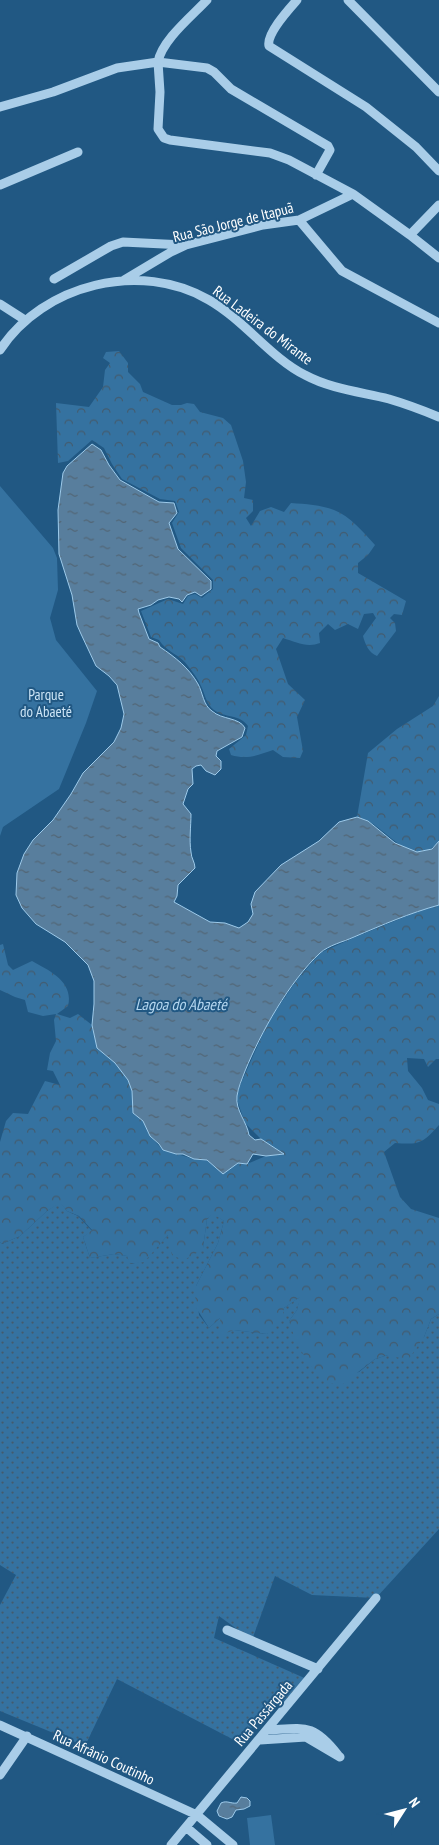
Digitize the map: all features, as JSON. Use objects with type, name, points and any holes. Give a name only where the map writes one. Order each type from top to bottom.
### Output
[{"type":"street","points":[[207,0],[176,32],[162,51],[158,62],[160,92],[158,129],[164,138],[270,153],[289,160],[352,194],[439,258]]},
{"type":"street","points":[[297,0],[268,41],[269,46],[366,107],[416,147],[439,171]]},
{"type":"street","points":[[348,0],[439,92]]},
{"type":"street","points":[[0,107],[53,92],[117,68],[158,62],[210,70],[231,89],[328,146],[330,150],[316,174]]},
{"type":"street","points":[[0,185],[78,152]]},
{"type":"street","name":"Rua São Jorge de Itapuã","points":[[124,280],[186,245],[263,225],[299,220],[352,194]]},
{"type":"street","points":[[410,235],[439,205]]},
{"type":"street","points":[[299,220],[342,271],[439,324]]},
{"type":"street","points":[[54,280],[111,246],[123,242],[186,245]]},
{"type":"street","name":"Rua Ladeira do Mirante","points":[[0,350],[25,320],[51,302],[67,294],[124,280],[154,282],[184,289],[208,299],[231,314],[304,375],[332,386],[388,399],[439,417]]},
{"type":"street","points":[[0,304],[25,320]]},
{"type":"street","name":"Rua Passárgada","points":[[171,1845],[376,1598]]},
{"type":"street","points":[[227,1630],[318,1669]]},
{"type":"street","name":"Rua Afrânio Coutinho","points":[[0,1725],[197,1815],[233,1845]]},
{"type":"street","points":[[260,1740],[306,1737],[340,1757],[330,1744],[312,1730],[297,1728],[268,1730]]},
{"type":"street","points":[[0,1775],[27,1736]]},
{"type":"street","points":[[186,1828],[206,1845]]},
{"type":"green space","points":[[119,351],[128,363],[128,372],[140,384],[143,392],[172,405],[194,404],[200,412],[223,418],[231,425],[243,461],[246,482],[244,498],[253,500],[253,511],[246,518],[251,526],[260,511],[271,507],[284,512],[291,503],[329,508],[340,513],[356,525],[375,545],[368,555],[358,563],[358,573],[406,601],[402,615],[394,614],[390,618],[395,623],[396,631],[377,656],[368,648],[363,636],[376,618],[373,613],[364,614],[358,629],[348,624],[335,630],[328,624],[319,633],[320,643],[302,644],[283,638],[276,649],[288,684],[305,700],[297,717],[303,751],[300,758],[283,757],[273,750],[247,757],[231,755],[229,749],[246,735],[248,726],[241,720],[211,708],[194,673],[185,662],[166,648],[159,640],[151,637],[141,611],[168,599],[183,604],[188,596],[195,594],[202,598],[213,589],[213,580],[181,548],[172,523],[179,512],[175,501],[160,499],[122,479],[104,448],[92,440],[68,461],[58,463],[56,403],[89,407],[103,387],[105,370],[110,363],[103,358],[106,352]]},
{"type":"green space","name":"Parque do Abaeté","points":[[0,486],[53,548],[57,558],[58,590],[50,618],[56,640],[97,691],[59,789],[3,827],[0,836]]},
{"type":"green space","points":[[439,696],[439,841],[430,849],[421,852],[412,851],[368,821],[357,817],[368,753],[397,729],[433,706]]},
{"type":"green space","points":[[439,905],[439,1059],[436,1059],[428,1067],[424,1059],[407,1058],[408,1071],[422,1088],[428,1100],[439,1104],[439,1125],[429,1136],[420,1142],[410,1144],[395,1143],[384,1152],[400,1197],[411,1209],[439,1218],[439,1314],[431,1319],[424,1337],[408,1360],[388,1355],[375,1359],[340,1386],[324,1380],[313,1369],[303,1353],[289,1321],[297,1310],[300,1297],[284,1308],[282,1319],[267,1334],[234,1330],[221,1335],[220,1318],[209,1328],[195,1306],[196,1286],[218,1243],[224,1221],[213,1214],[207,1219],[203,1248],[183,1260],[172,1255],[168,1235],[144,1262],[130,1264],[127,1256],[114,1254],[90,1258],[83,1237],[92,1230],[79,1216],[67,1211],[60,1203],[47,1211],[20,1236],[2,1244],[0,1242],[0,1142],[6,1121],[13,1113],[28,1114],[45,1081],[60,1085],[53,1071],[47,1070],[50,1053],[56,1041],[54,1020],[56,1014],[43,1016],[28,1012],[25,1000],[0,990],[0,945],[3,944],[8,965],[13,970],[32,961],[53,973],[64,984],[69,998],[68,1006],[57,1014],[70,1018],[78,1014],[92,1025],[97,1048],[115,1063],[128,1080],[132,1091],[133,1113],[143,1121],[150,1136],[163,1150],[194,1159],[207,1160],[223,1174],[238,1163],[247,1164],[266,1156],[284,1154],[261,1139],[245,1123],[236,1097],[268,1022],[296,981],[320,953],[424,909]]},
{"type":"green space","points":[[60,1202],[67,1211],[78,1216],[92,1231],[83,1237],[90,1258],[114,1254],[127,1256],[131,1264],[144,1261],[168,1235],[203,1248],[207,1219],[213,1213],[224,1221],[218,1243],[196,1286],[199,1315],[209,1328],[220,1318],[234,1330],[267,1334],[284,1308],[301,1296],[297,1310],[289,1321],[312,1367],[325,1380],[359,1372],[375,1359],[388,1355],[424,1337],[431,1319],[439,1314],[439,1529],[376,1598],[312,1595],[275,1576],[252,1640],[219,1616],[214,1638],[309,1680],[236,1741],[117,1679],[85,1746],[0,1711],[0,1605],[16,1575],[0,1565],[0,1242],[2,1244],[20,1236],[47,1211]]},
{"type":"green space","points":[[271,1815],[275,1845],[250,1845],[247,1818]]},
{"type":"water","name":"Lagoa do Abaeté","points":[[92,444],[101,450],[120,480],[159,502],[174,503],[177,513],[169,523],[178,549],[211,581],[211,589],[201,596],[195,592],[187,595],[182,602],[179,599],[169,597],[158,600],[151,605],[138,609],[139,613],[149,639],[158,643],[160,647],[186,668],[198,684],[209,708],[216,714],[239,722],[245,728],[242,737],[217,751],[216,756],[221,761],[221,769],[215,775],[206,771],[201,765],[192,769],[193,784],[188,789],[183,804],[191,814],[190,847],[195,868],[178,885],[177,896],[174,902],[210,922],[225,923],[239,928],[248,922],[253,914],[251,904],[255,892],[281,865],[319,841],[339,822],[357,817],[368,821],[395,843],[417,852],[432,849],[439,841],[439,905],[396,920],[320,953],[297,978],[277,1008],[245,1071],[239,1087],[237,1101],[249,1135],[255,1140],[261,1139],[284,1154],[266,1156],[253,1154],[247,1164],[238,1163],[223,1174],[207,1160],[194,1159],[183,1154],[163,1150],[150,1136],[143,1121],[133,1113],[132,1091],[128,1080],[115,1063],[97,1048],[92,1025],[94,981],[88,965],[65,942],[36,924],[22,908],[16,895],[17,873],[24,854],[33,840],[53,820],[83,773],[114,742],[121,728],[124,714],[117,685],[96,666],[77,625],[72,595],[59,554],[58,510],[63,473],[67,466]]},
{"type":"water","points":[[241,1797],[247,1798],[250,1801],[250,1806],[236,1810],[232,1817],[227,1819],[219,1816],[217,1811],[221,1803],[237,1803]]}]
